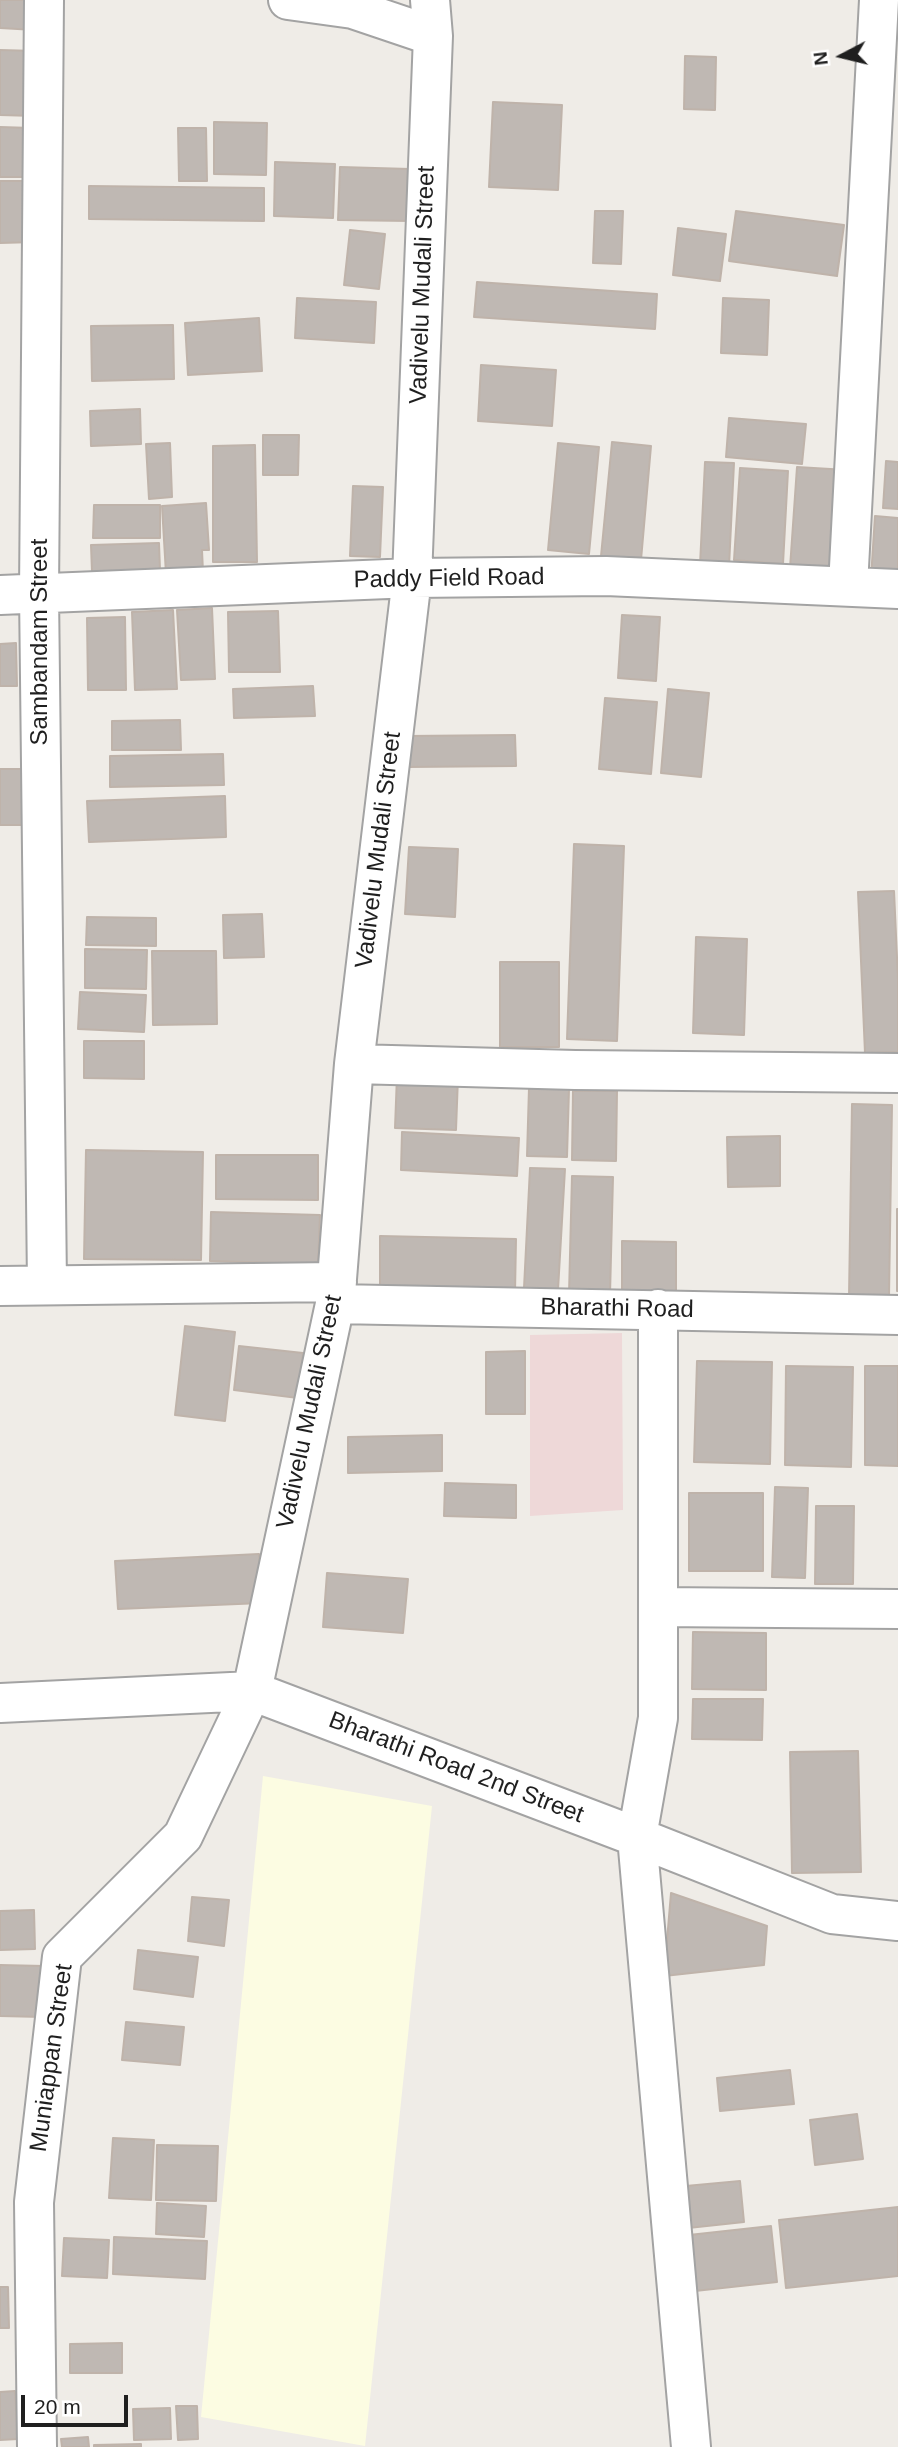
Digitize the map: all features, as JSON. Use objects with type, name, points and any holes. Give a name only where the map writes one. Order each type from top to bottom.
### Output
[{"type":"street","name":"Sambandam Street","points":[[44,0],[39,592],[47,1285]]},
{"type":"street","points":[[288,0],[432,18]]},
{"type":"street","points":[[848,586],[879,0]]},
{"type":"street","name":"Vadivelu Mudali Street","points":[[252,1691],[336,1293],[354,1064],[412,579],[432,18]]},
{"type":"street","name":"Paddy Field Road","points":[[0,595],[412,579],[606,576],[898,589]]},
{"type":"street","points":[[354,1064],[575,1070],[898,1073]]},
{"type":"street","name":"Bharathi Road","points":[[0,1286],[336,1293],[658,1309],[898,1315]]},
{"type":"street","points":[[658,1309],[658,1718],[637,1837],[691,2447]]},
{"type":"street","points":[[658,1607],[898,1609]]},
{"type":"street","name":"Bharathi Road 2nd Street","points":[[0,1703],[252,1691],[832,1914],[898,1921]]},
{"type":"street","name":"Muniappan Street","points":[[37,2447],[34,2202],[62,1958],[183,1836],[252,1691]]},
{"type":"shaded area","points":[[622,1333],[623,1510],[530,1516],[530,1335]]},
{"type":"shaded area","points":[[263,1776],[432,1806],[365,2446],[201,2417]]},
{"type":"building","points":[[0,0],[36,0],[35,30],[0,28]]},
{"type":"building","points":[[0,50],[36,51],[35,116],[0,115]]},
{"type":"building","points":[[685,56],[716,57],[715,110],[684,109]]},
{"type":"building","points":[[493,102],[562,105],[558,190],[489,187]]},
{"type":"building","points":[[214,122],[267,123],[266,175],[214,174]]},
{"type":"building","points":[[0,127],[32,128],[30,177],[0,177]]},
{"type":"building","points":[[178,128],[206,128],[207,181],[179,181]]},
{"type":"building","points":[[275,162],[335,164],[333,218],[274,216]]},
{"type":"building","points":[[340,167],[410,169],[410,221],[338,220]]},
{"type":"building","points":[[0,181],[35,181],[35,242],[0,243]]},
{"type":"building","points":[[89,186],[264,188],[264,221],[89,219]]},
{"type":"building","points":[[595,211],[623,211],[621,264],[593,263]]},
{"type":"building","points":[[736,211],[844,225],[837,276],[729,261]]},
{"type":"building","points":[[678,228],[726,234],[720,281],[673,275]]},
{"type":"building","points":[[350,230],[385,234],[379,289],[344,285]]},
{"type":"building","points":[[477,282],[657,294],[655,329],[474,317]]},
{"type":"building","points":[[297,298],[376,302],[374,343],[295,338]]},
{"type":"building","points":[[723,298],[769,300],[767,355],[721,353]]},
{"type":"building","points":[[259,318],[262,371],[188,375],[185,323]]},
{"type":"building","points":[[173,325],[174,379],[92,381],[91,326]]},
{"type":"building","points":[[481,365],[556,370],[552,426],[478,421]]},
{"type":"building","points":[[140,409],[141,444],[91,446],[90,411]]},
{"type":"building","points":[[729,418],[806,424],[802,464],[726,457]]},
{"type":"building","points":[[263,435],[299,435],[298,475],[263,475]]},
{"type":"building","points":[[612,442],[651,446],[641,560],[601,556]]},
{"type":"building","points":[[170,443],[172,497],[149,499],[146,444]]},
{"type":"building","points":[[558,443],[599,447],[589,554],[548,550]]},
{"type":"building","points":[[255,445],[257,562],[213,562],[213,446]]},
{"type":"building","points":[[886,461],[898,462],[898,509],[883,508]]},
{"type":"building","points":[[705,462],[734,463],[729,567],[700,565]]},
{"type":"building","points":[[797,467],[847,470],[841,571],[790,568]]},
{"type":"building","points":[[740,468],[788,471],[783,564],[734,560]]},
{"type":"building","points":[[353,486],[383,487],[380,557],[350,556]]},
{"type":"building","points":[[206,503],[209,550],[202,550],[203,572],[166,574],[162,506]]},
{"type":"building","points":[[94,505],[160,505],[160,538],[93,538]]},
{"type":"building","points":[[875,516],[898,518],[898,580],[871,578]]},
{"type":"building","points":[[159,543],[160,570],[92,572],[91,545]]},
{"type":"building","points":[[212,608],[215,679],[181,680],[177,610]]},
{"type":"building","points":[[173,610],[177,689],[135,690],[132,612]]},
{"type":"building","points":[[278,611],[280,672],[229,672],[228,612]]},
{"type":"building","points":[[622,615],[660,617],[656,681],[618,678]]},
{"type":"building","points":[[125,617],[126,690],[88,690],[87,618]]},
{"type":"building","points":[[16,643],[17,686],[0,686],[0,644]]},
{"type":"building","points":[[313,686],[315,716],[234,718],[233,689]]},
{"type":"building","points":[[668,689],[709,693],[701,777],[661,773]]},
{"type":"building","points":[[605,698],[657,702],[651,774],[599,769]]},
{"type":"building","points":[[180,720],[181,750],[112,750],[112,721]]},
{"type":"building","points":[[515,735],[516,766],[408,767],[407,736]]},
{"type":"building","points":[[223,754],[224,785],[110,787],[110,756]]},
{"type":"building","points":[[0,769],[25,769],[25,825],[0,825]]},
{"type":"building","points":[[225,796],[226,837],[89,842],[87,801]]},
{"type":"building","points":[[574,844],[624,846],[617,1041],[567,1039]]},
{"type":"building","points":[[409,847],[458,849],[455,917],[405,914]]},
{"type":"building","points":[[894,891],[898,1052],[865,1053],[858,892]]},
{"type":"building","points":[[262,914],[264,957],[224,958],[223,915]]},
{"type":"building","points":[[87,917],[156,918],[156,946],[86,945]]},
{"type":"building","points":[[696,937],[747,939],[744,1035],[693,1033]]},
{"type":"building","points":[[85,949],[147,950],[146,989],[85,988]]},
{"type":"building","points":[[152,951],[216,951],[217,1024],[153,1025]]},
{"type":"building","points":[[500,962],[559,962],[559,1047],[500,1047]]},
{"type":"building","points":[[80,992],[146,995],[144,1032],[78,1029]]},
{"type":"building","points":[[84,1041],[144,1041],[144,1079],[84,1078]]},
{"type":"building","points":[[397,1075],[458,1077],[456,1130],[395,1128]]},
{"type":"building","points":[[529,1088],[569,1089],[567,1157],[527,1156]]},
{"type":"building","points":[[573,1091],[617,1091],[616,1161],[572,1160]]},
{"type":"building","points":[[852,1104],[892,1105],[889,1297],[849,1297]]},
{"type":"building","points":[[402,1132],[519,1138],[517,1176],[401,1170]]},
{"type":"building","points":[[780,1136],[780,1186],[728,1187],[727,1137]]},
{"type":"building","points":[[86,1150],[203,1152],[201,1260],[84,1259]]},
{"type":"building","points":[[216,1155],[318,1155],[318,1200],[216,1199]]},
{"type":"building","points":[[530,1168],[565,1169],[558,1290],[524,1288]]},
{"type":"building","points":[[572,1176],[613,1177],[610,1295],[569,1294]]},
{"type":"building","points":[[898,1209],[898,1291],[897,1291]]},
{"type":"building","points":[[211,1212],[320,1215],[318,1264],[210,1261]]},
{"type":"building","points":[[380,1236],[516,1239],[515,1293],[380,1291]]},
{"type":"building","points":[[622,1241],[676,1242],[676,1300],[622,1299]]},
{"type":"building","points":[[185,1326],[235,1332],[225,1421],[175,1415]]},
{"type":"building","points":[[239,1346],[303,1353],[298,1398],[234,1390]]},
{"type":"building","points":[[525,1351],[525,1414],[486,1414],[486,1352]]},
{"type":"building","points":[[697,1361],[772,1362],[770,1464],[694,1462]]},
{"type":"building","points":[[786,1366],[853,1367],[851,1467],[785,1465]]},
{"type":"building","points":[[865,1366],[898,1366],[898,1466],[865,1465]]},
{"type":"building","points":[[442,1435],[442,1471],[348,1473],[348,1437]]},
{"type":"building","points":[[445,1483],[516,1485],[516,1518],[444,1516]]},
{"type":"building","points":[[775,1487],[808,1488],[805,1578],[772,1577]]},
{"type":"building","points":[[689,1493],[763,1493],[763,1571],[689,1571]]},
{"type":"building","points":[[816,1506],[854,1506],[853,1584],[815,1584]]},
{"type":"building","points":[[259,1554],[262,1603],[118,1609],[115,1561]]},
{"type":"building","points":[[327,1573],[408,1579],[403,1633],[323,1627]]},
{"type":"building","points":[[693,1632],[766,1633],[766,1690],[692,1689]]},
{"type":"building","points":[[693,1699],[763,1699],[762,1740],[692,1739]]},
{"type":"building","points":[[858,1751],[861,1872],[792,1873],[790,1752]]},
{"type":"building","points":[[671,1893],[767,1926],[764,1965],[664,1976]]},
{"type":"building","points":[[192,1897],[229,1900],[224,1946],[188,1941]]},
{"type":"building","points":[[34,1910],[35,1949],[0,1950],[0,1911]]},
{"type":"building","points":[[138,1950],[198,1957],[193,1997],[134,1989]]},
{"type":"building","points":[[0,1965],[44,1966],[43,2017],[0,2016]]},
{"type":"building","points":[[126,2022],[184,2027],[180,2065],[122,2060]]},
{"type":"building","points":[[790,2070],[794,2104],[720,2111],[717,2078]]},
{"type":"building","points":[[857,2114],[863,2159],[815,2165],[810,2120]]},
{"type":"building","points":[[113,2138],[154,2140],[151,2200],[109,2198]]},
{"type":"building","points":[[157,2145],[218,2146],[216,2201],[156,2200]]},
{"type":"building","points":[[740,2181],[744,2222],[679,2229],[675,2187]]},
{"type":"building","points":[[157,2203],[206,2206],[204,2237],[156,2234]]},
{"type":"building","points":[[898,2207],[898,2276],[786,2288],[779,2220]]},
{"type":"building","points":[[771,2226],[777,2282],[695,2291],[689,2235]]},
{"type":"building","points":[[114,2237],[207,2241],[205,2279],[113,2274]]},
{"type":"building","points":[[64,2238],[109,2240],[107,2278],[62,2276]]},
{"type":"building","points":[[0,2287],[8,2287],[9,2328],[0,2328]]},
{"type":"building","points":[[122,2343],[122,2373],[70,2373],[70,2344]]},
{"type":"building","points":[[15,2391],[18,2439],[0,2440],[0,2392]]},
{"type":"building","points":[[176,2406],[197,2406],[198,2439],[178,2440]]},
{"type":"building","points":[[170,2408],[171,2439],[134,2440],[133,2409]]},
{"type":"building","points":[[88,2437],[89,2447],[62,2447],[61,2439]]},
{"type":"building","points":[[141,2444],[141,2447],[94,2447],[94,2445]]}]
